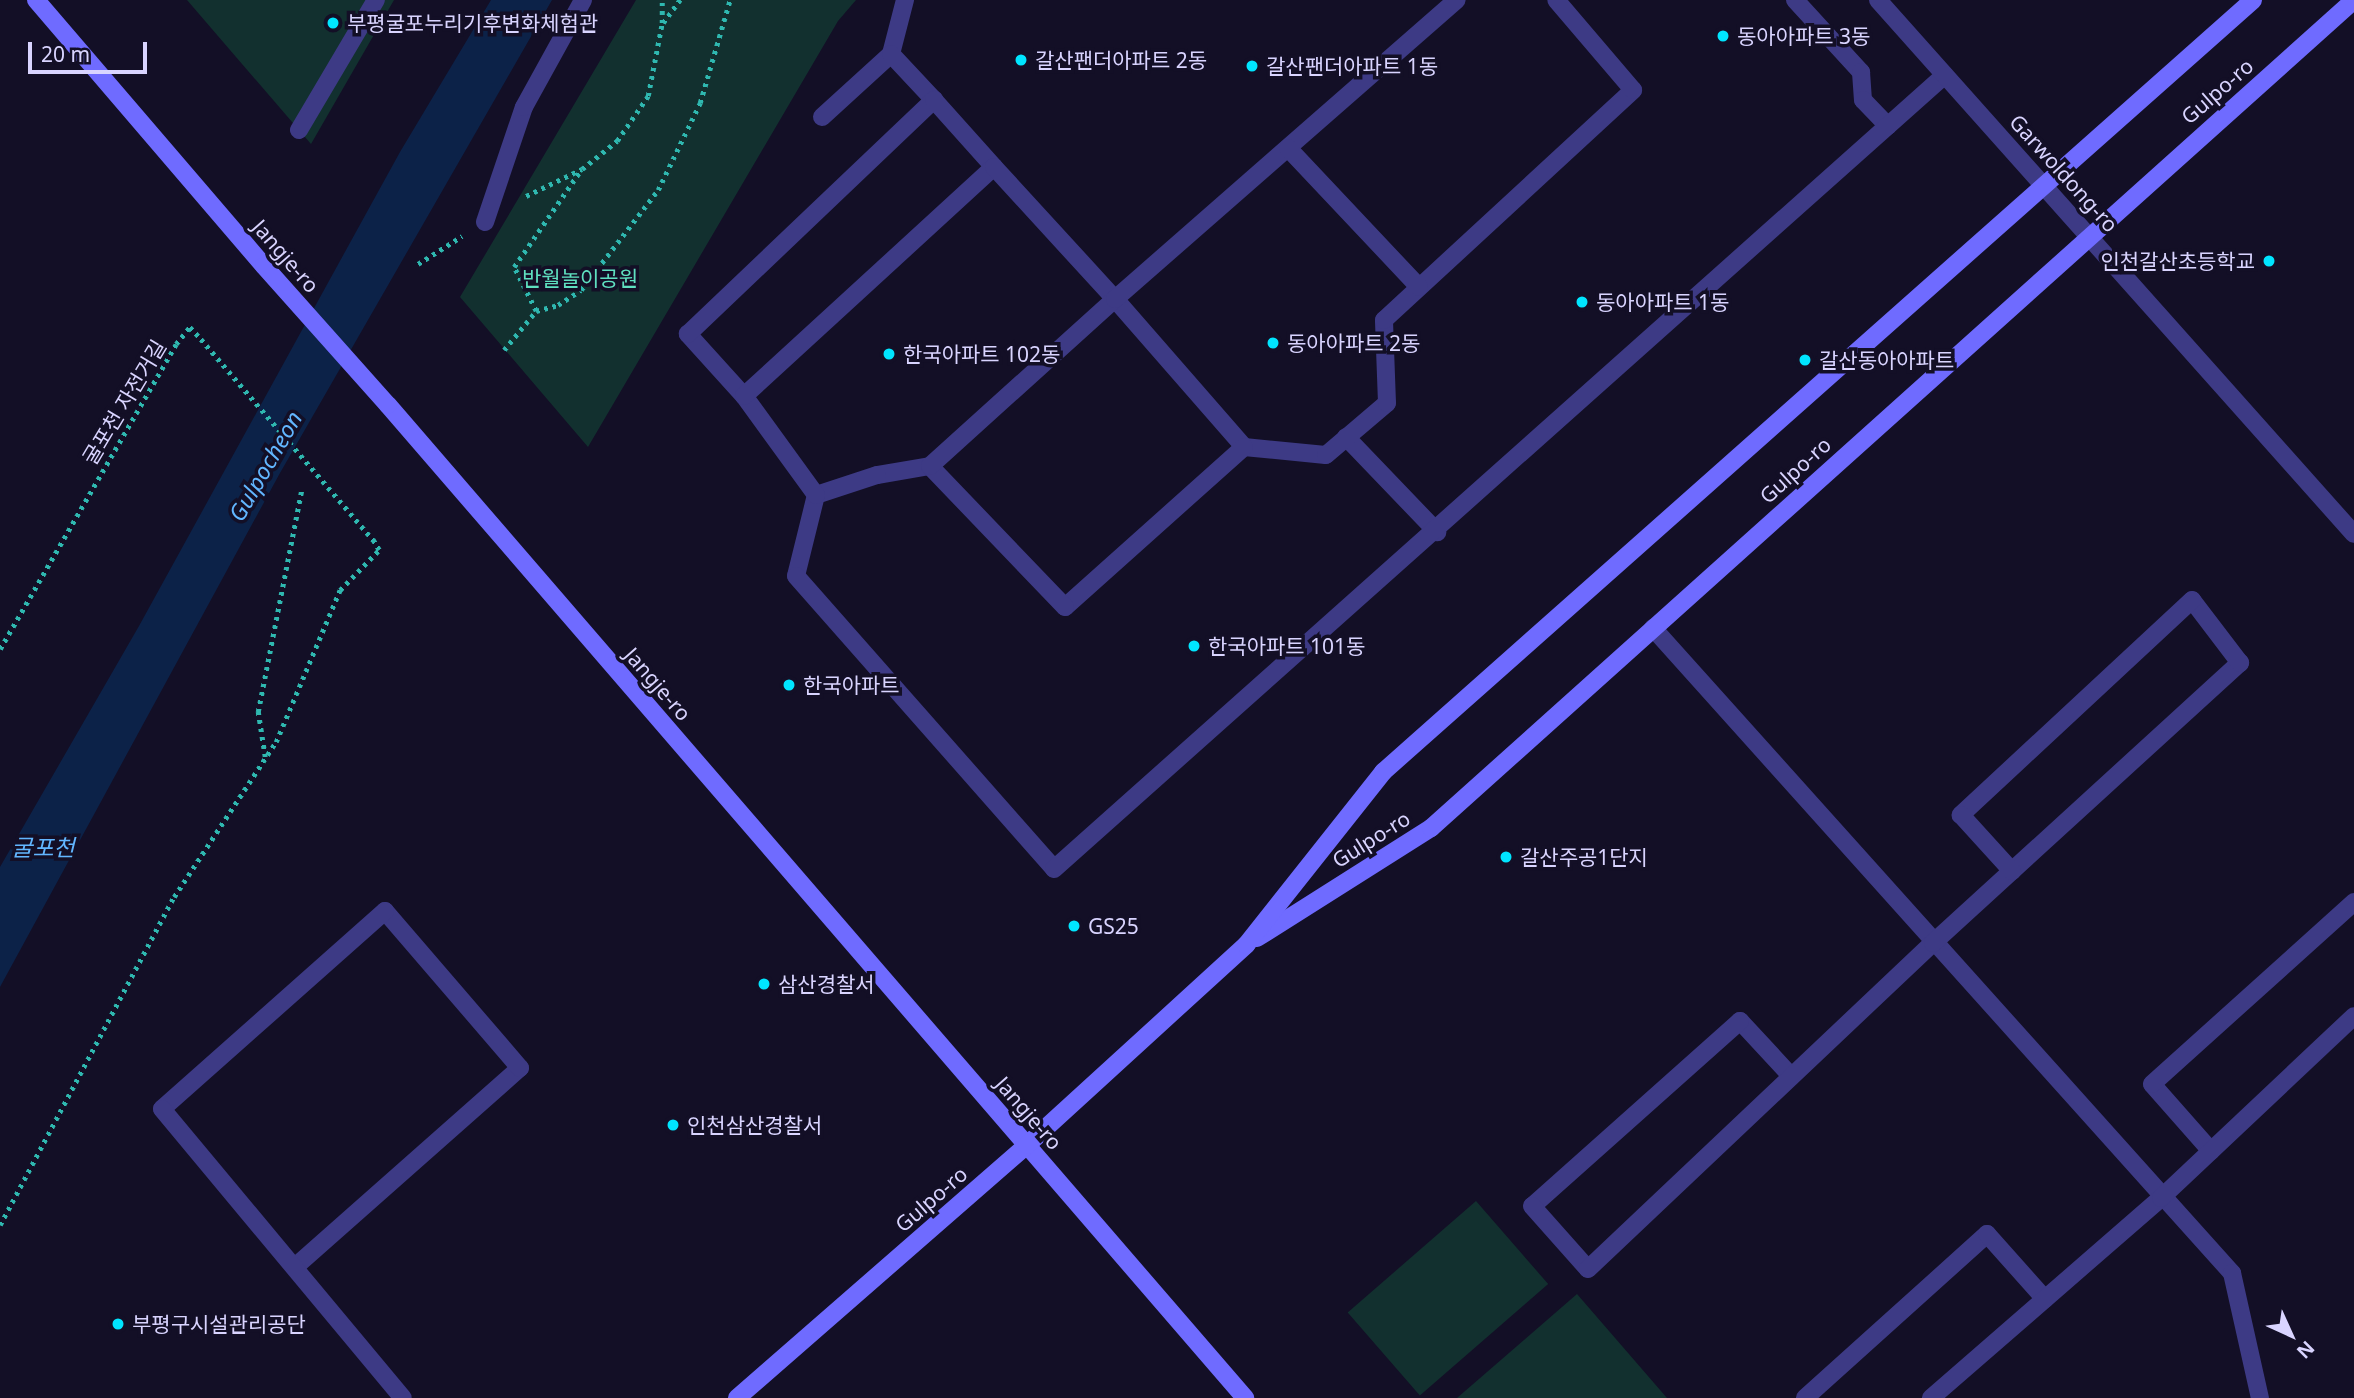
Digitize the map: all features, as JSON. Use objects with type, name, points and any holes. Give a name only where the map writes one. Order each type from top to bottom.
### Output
[{"type":"main road","name":"Jangje-ro","points":[[36,0],[1245,1398]]},
{"type":"main road","name":"Gulpo-ro","points":[[737,1398],[1027,1145],[1245,945],[1383,772],[2253,0]]},
{"type":"main road","name":"Gulpo-ro","points":[[1245,945],[1431,828],[2088,235],[2354,0]]},
{"type":"street","points":[[299,130],[376,0]]},
{"type":"street","points":[[485,222],[524,107],[583,0]]},
{"type":"street","points":[[822,117],[891,54],[905,0]]},
{"type":"street","points":[[816,495],[877,475],[930,466],[1115,299],[1456,0]]},
{"type":"street","points":[[891,54],[1115,299],[1244,447],[1326,455],[1387,403],[1384,320],[1633,90],[1556,0]]},
{"type":"street","points":[[1795,0],[1861,72],[1863,100],[1888,126]]},
{"type":"street","name":"Garwoldong-ro","points":[[1878,0],[2354,534]]},
{"type":"street","points":[[934,100],[688,334],[744,396],[816,495],[796,576],[1055,869],[1437,532],[1945,75]]},
{"type":"street","points":[[1288,148],[1419,287]]},
{"type":"street","points":[[744,396],[994,167]]},
{"type":"street","points":[[1346,437],[1437,532]]},
{"type":"street","points":[[930,466],[1065,607],[1244,447]]},
{"type":"street","points":[[1791,1076],[1740,1021],[1532,1206],[1588,1269],[1933,943],[2012,871],[2240,663],[2192,600],[1961,815],[2012,871]]},
{"type":"street","points":[[1654,628],[2161,1198],[2232,1273],[2260,1398]]},
{"type":"street","points":[[2211,1151],[2152,1084],[2354,902]]},
{"type":"street","points":[[296,1266],[520,1068],[385,911],[162,1109],[296,1266],[403,1398]]},
{"type":"street","points":[[1931,1398],[2161,1198],[2354,1016]]},
{"type":"street","points":[[1805,1398],[1987,1234],[2045,1299]]},
{"type":"path","points":[[536,311],[514,267],[582,169],[617,141],[648,96],[662,23],[662,0]]},
{"type":"path","points":[[662,23],[680,0]]},
{"type":"path","points":[[504,350],[536,311],[558,305],[580,290],[658,190],[700,103],[730,0]]},
{"type":"path","name":"굴포천 자전거길","points":[[0,649],[176,344],[190,327],[379,550],[340,590],[265,758]]},
{"type":"path","points":[[0,1224],[174,897],[265,758],[258,712],[302,487]]},
{"type":"green space","points":[[187,0],[394,0],[311,144]]},
{"type":"green space","name":"반월놀이공원","points":[[636,0],[856,0],[838,21],[588,447],[460,297]]},
{"type":"green space","points":[[1476,1201],[1548,1284],[1420,1396],[1348,1313]]},
{"type":"green space","points":[[1577,1294],[1667,1398],[1457,1398]]},
{"type":"water","points":[[491,0],[552,0],[280,473],[0,987],[0,867],[139,626],[400,152]]},
{"type":"place","name":"부평굴포누리기후변화체험관","points":[[333,23]]},
{"type":"place","name":"동아아파트 3동","points":[[1723,36]]},
{"type":"place","name":"갈산팬더아파트 2동","points":[[1021,60]]},
{"type":"place","name":"갈산팬더아파트 1동","points":[[1252,66]]},
{"type":"place","name":"인천갈산초등학교","points":[[2269,261]]},
{"type":"place","name":"동아아파트 1동","points":[[1582,302]]},
{"type":"place","name":"동아아파트 2동","points":[[1273,343]]},
{"type":"place","name":"한국아파트 102동","points":[[889,354]]},
{"type":"place","name":"갈산동아아파트","points":[[1805,360]]},
{"type":"place","name":"한국아파트 101동","points":[[1194,646]]},
{"type":"place","name":"한국아파트","points":[[789,685]]},
{"type":"place","name":"갈산주공1단지","points":[[1506,857]]},
{"type":"place","name":"GS25","points":[[1074,926]]},
{"type":"place","name":"삼산경찰서","points":[[764,984]]},
{"type":"place","name":"인천삼산경찰서","points":[[673,1125]]},
{"type":"place","name":"부평구시설관리공단","points":[[118,1324]]},
{"type":"water label","name":"Gulpocheon","points":[[265,466]]},
{"type":"water label","name":"굴포천","points":[[43,847]]}]
